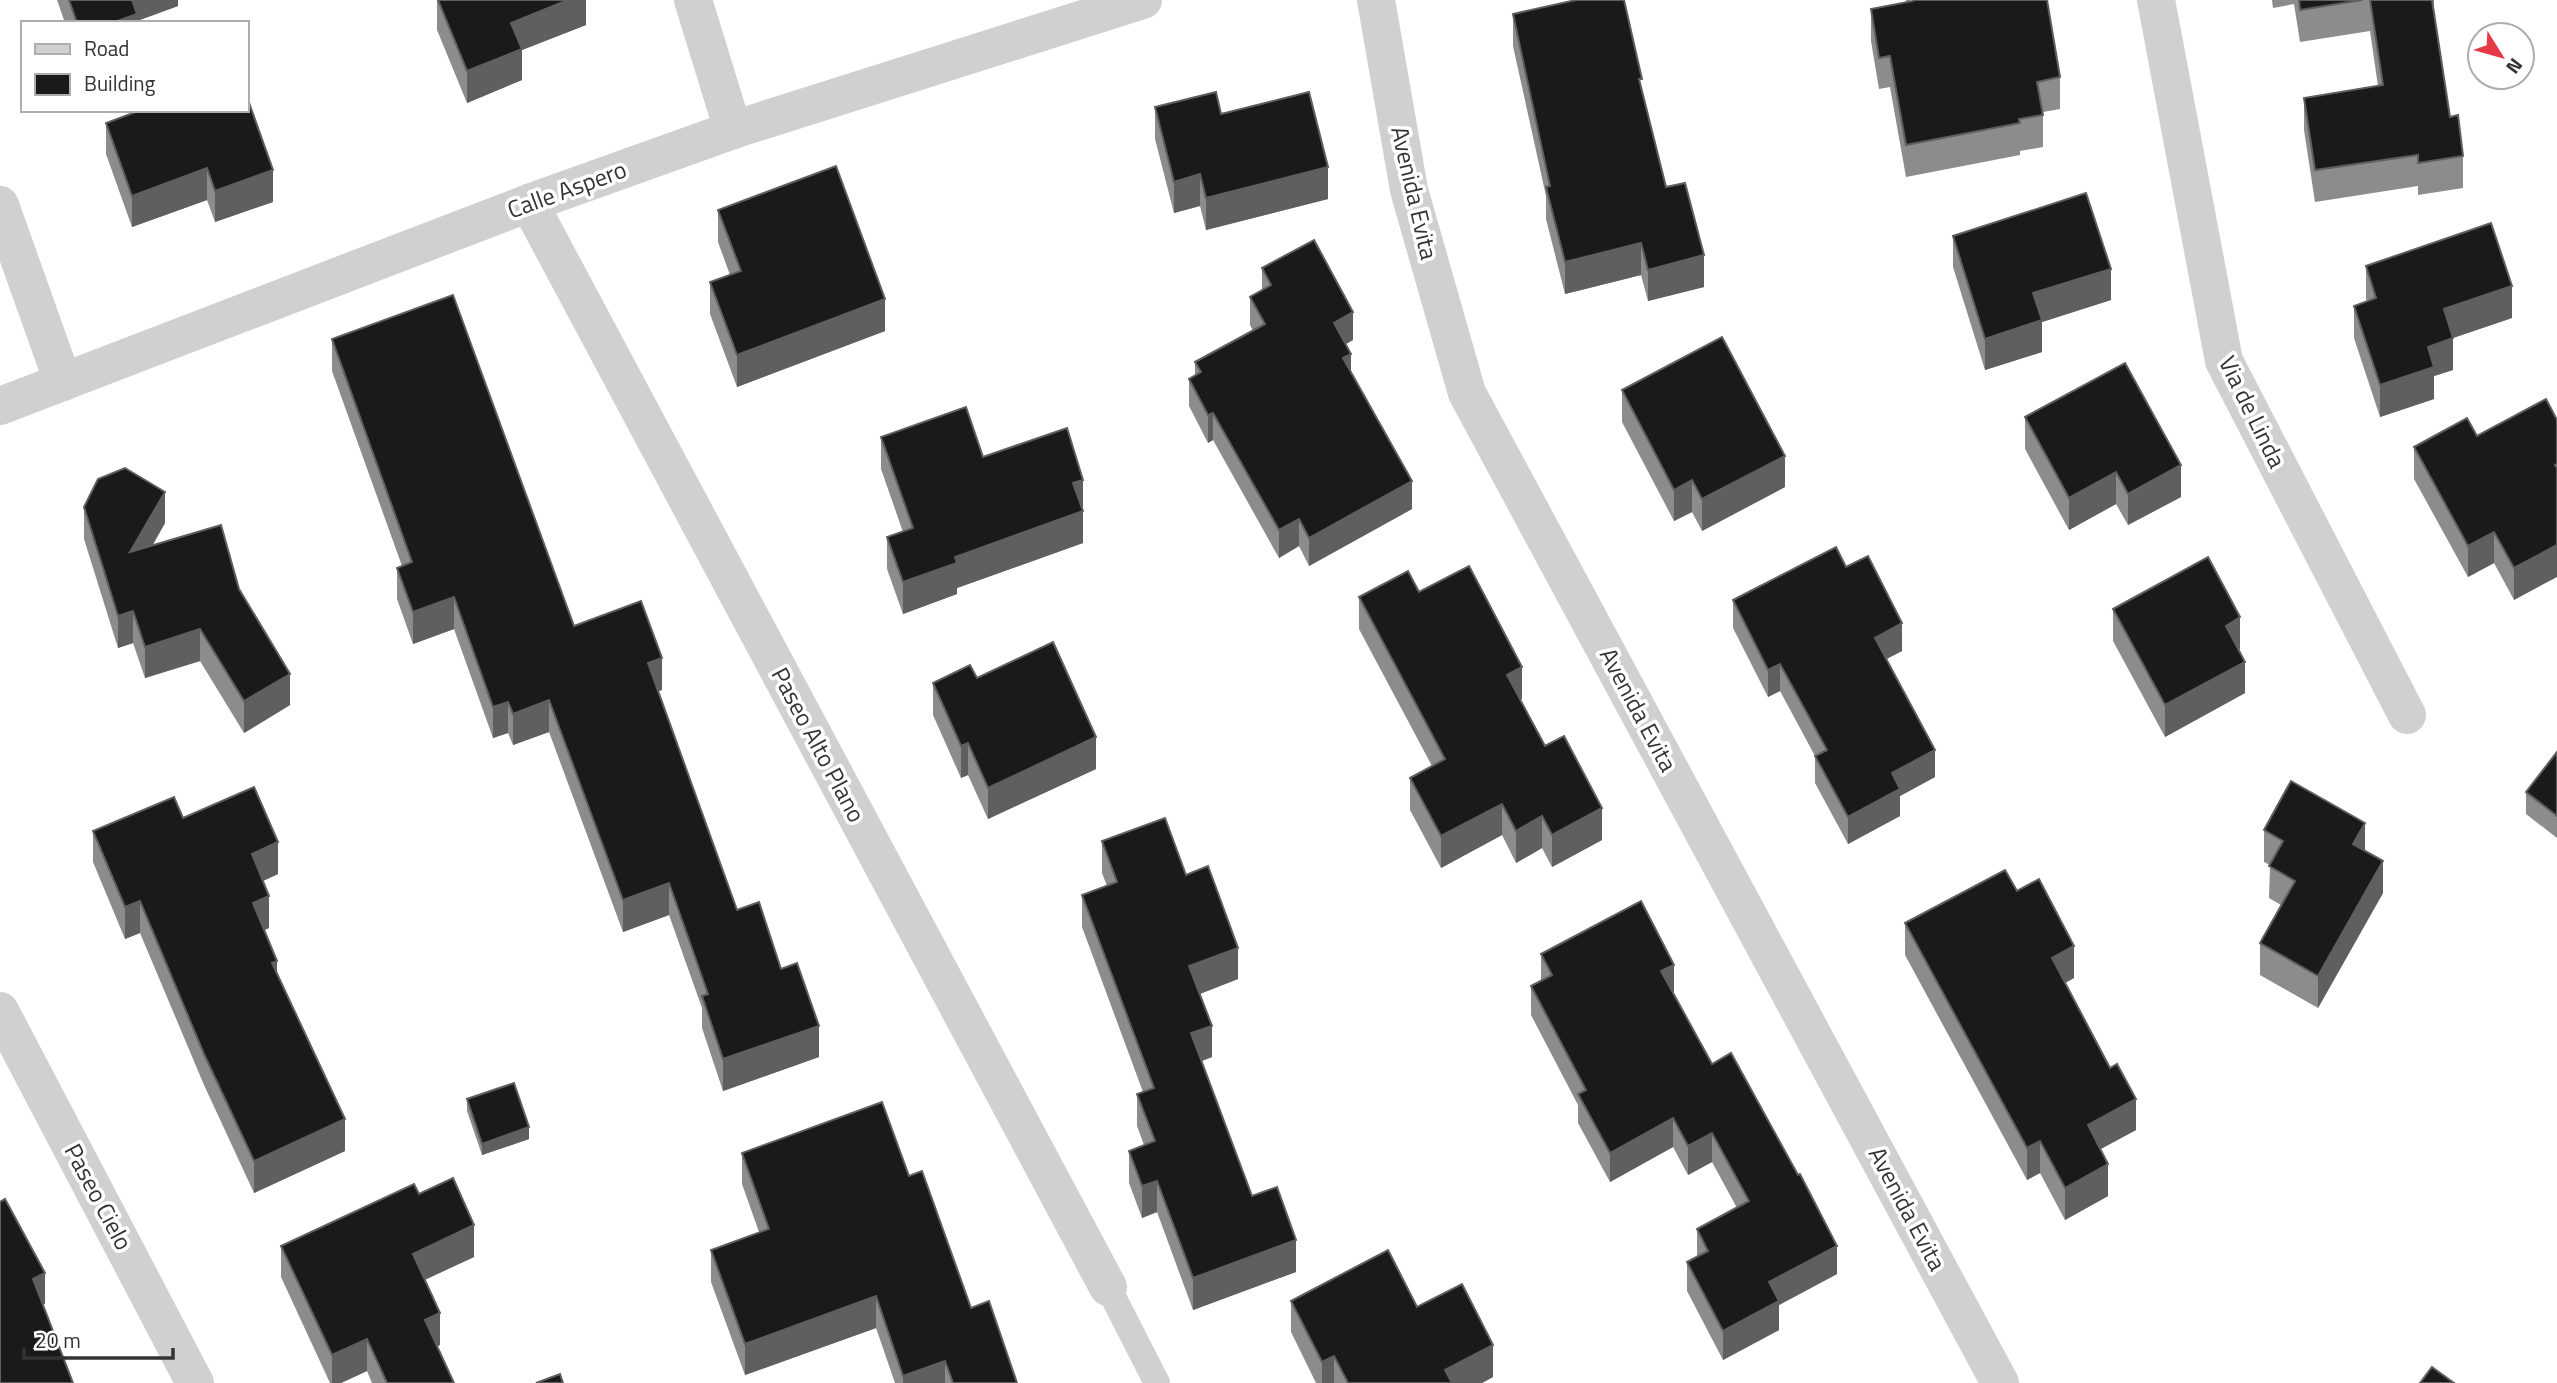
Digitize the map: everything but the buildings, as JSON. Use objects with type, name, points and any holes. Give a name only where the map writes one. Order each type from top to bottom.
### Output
[{"type":"street","points":[[693,0],[733,130]]},
{"type":"street","name":"Calle Aspero","points":[[0,406],[529,203],[733,130],[1143,0]]},
{"type":"street","name":"Avenida Evita","points":[[1376,0],[1409,190],[1467,393],[2000,1383]]},
{"type":"street","name":"Via de Linda","points":[[2156,0],[2224,361],[2407,715]]},
{"type":"street","name":"Paseo Alto Plano","points":[[529,203],[1108,1287]]},
{"type":"street","points":[[0,205],[63,382]]},
{"type":"street","name":"Paseo Cielo","points":[[0,1011],[195,1383]]},
{"type":"lane","points":[[1108,1287],[1157,1383]]}]
